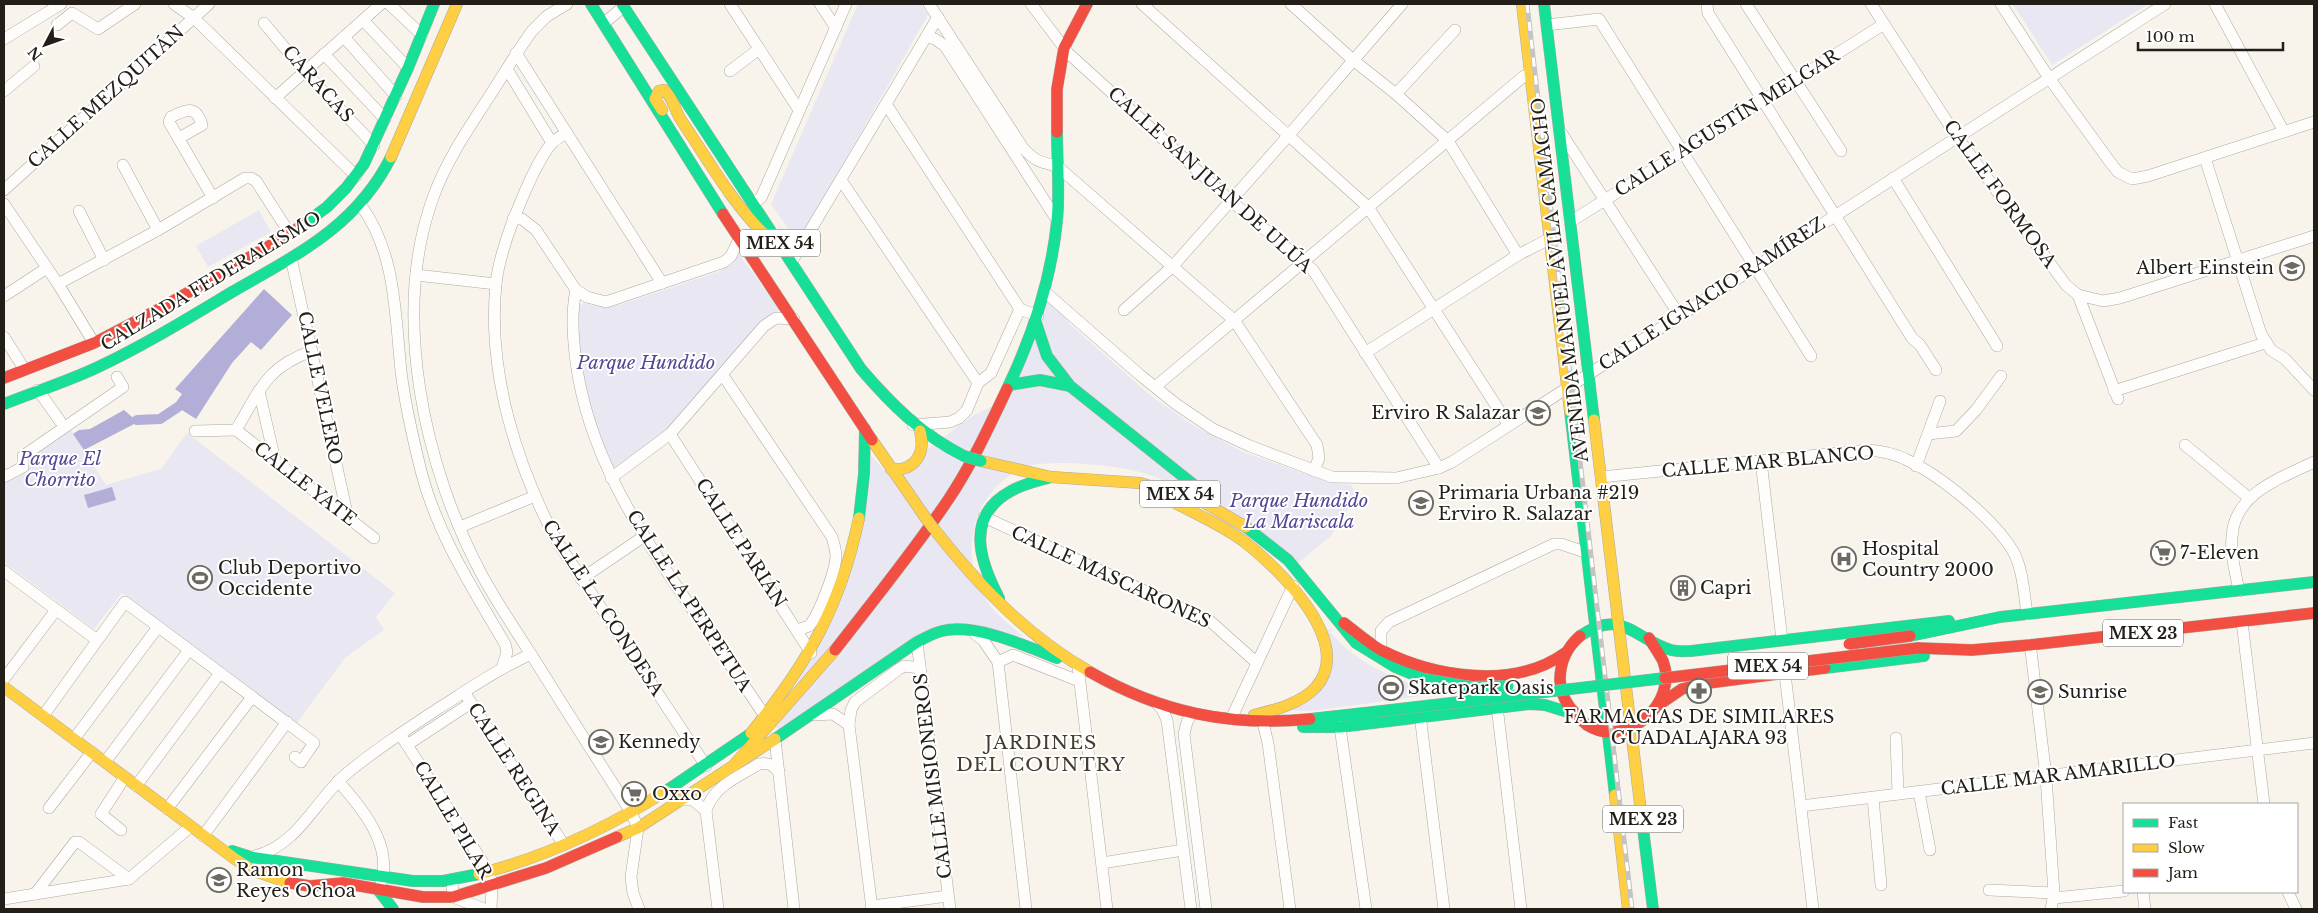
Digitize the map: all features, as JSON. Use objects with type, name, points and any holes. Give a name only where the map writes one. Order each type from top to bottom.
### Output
[{"type":"main road","name":"CALZADA FEDERALISMO","points":[[4,378],[94,343],[161,308],[290,234],[327,207],[356,176],[374,144],[434,4]]},
{"type":"main road","name":"CALZADA FEDERALISMO","points":[[4,404],[94,370],[135,349],[291,258],[335,229],[360,204],[380,178],[394,154],[457,4]]},
{"type":"main road","name":"MEX 54","points":[[592,4],[740,239],[891,469],[955,559],[979,586],[1039,638],[1078,666],[1124,689],[1192,713],[1252,722],[1298,720],[1918,648],[1972,650]]},
{"type":"main road","name":"MEX 54","points":[[621,4],[792,261],[861,369],[887,400],[917,428],[941,445],[964,456],[1052,477],[1140,483],[1196,500],[1230,517],[1288,560],[1356,644],[1395,667],[1424,679],[1470,687],[1534,684],[1910,636],[2000,617]]},
{"type":"main road","points":[[733,766],[857,624],[928,528],[949,499],[982,442],[1010,385],[1037,320],[1045,292],[1057,220],[1057,89],[1065,53],[1087,4]]},
{"type":"main road","points":[[1065,53],[1097,4]]},
{"type":"main road","name":"AVENIDA MANUEL ÁVILA CAMACHO","points":[[1522,4],[1628,909]]},
{"type":"main road","name":"AVENIDA MANUEL ÁVILA CAMACHO","points":[[1544,4],[1653,909]]},
{"type":"main road","points":[[664,119],[664,112],[655,99],[659,91],[664,90],[668,93],[679,116],[746,216],[792,261]]},
{"type":"main road","points":[[1037,320],[1047,356],[1070,386],[1202,492],[1230,517]]},
{"type":"main road","points":[[1010,385],[1037,379],[1054,381],[1070,386]]},
{"type":"main road","points":[[751,733],[811,653],[836,602],[857,535],[864,480],[865,428]]},
{"type":"main road","points":[[891,469],[903,470],[917,460],[923,446],[917,428]]},
{"type":"main road","points":[[1007,612],[980,559],[979,533],[984,517],[1003,495],[1018,487],[1052,477]]},
{"type":"main road","points":[[1140,483],[1230,532],[1293,586],[1311,611],[1321,632],[1326,658],[1323,676],[1315,687],[1300,698],[1263,713],[1231,719]]},
{"type":"main road","name":"MEX 23","points":[[1565,654],[1573,642],[1595,628],[1620,625],[1635,629],[1669,650],[1713,648],[1967,619],[2077,610],[2314,582]]},
{"type":"main road","name":"MEX 23","points":[[1972,650],[2053,643],[2314,613]]},
{"type":"main road","name":"MEX 54","points":[[1335,617],[1381,650],[1424,667],[1457,674],[1503,674],[1540,668],[1565,654]]},
{"type":"main road","points":[[4,687],[190,827],[273,879],[301,885],[343,883],[411,896],[453,896],[546,868],[638,828],[776,739],[918,642],[947,630],[973,632],[1014,650],[1078,666]]},
{"type":"main road","points":[[1649,638],[1658,649],[1664,662],[1666,684],[1660,704]]},
{"type":"main road","name":"MEX 23","points":[[1574,714],[1584,723],[1607,731],[1632,728],[1648,718],[1660,704],[1682,689],[1718,682],[1920,656],[2031,651],[2046,649],[2053,643]]},
{"type":"main road","points":[[1713,648],[1702,655],[1698,667],[1705,678],[1718,682]]},
{"type":"main road","points":[[1565,654],[1560,669],[1560,685],[1565,701],[1574,714]]},
{"type":"main road","points":[[1540,668],[1548,674],[1551,685],[1548,695],[1541,704]]},
{"type":"main road","name":"MEX 54","points":[[1252,722],[1264,727],[1340,726],[1497,706],[1541,704],[1574,714]]},
{"type":"main road","points":[[248,862],[293,864],[413,881],[452,881],[489,872],[564,845],[631,812],[706,766],[777,716]]},
{"type":"main road","points":[[293,864],[301,885]]},
{"type":"main road","points":[[409,909],[413,881]]},
{"type":"main road","points":[[379,891],[393,909]]},
{"type":"main road","points":[[434,909],[453,896]]},
{"type":"street","points":[[4,39],[61,4]]},
{"type":"street","points":[[56,25],[72,13],[98,28],[135,4]]},
{"type":"street","points":[[174,4],[194,18],[356,176]]},
{"type":"street","name":"CALLE MEZQUITÁN","points":[[4,190],[209,4]]},
{"type":"street","points":[[275,98],[382,4]]},
{"type":"street","points":[[389,4],[422,35]]},
{"type":"street","points":[[567,4],[539,23],[516,53],[444,170],[422,235],[416,275],[415,324],[418,373],[432,444],[442,479],[460,527],[486,582],[631,812],[638,828],[631,876],[633,893],[639,909]]},
{"type":"street","points":[[604,23],[621,9],[621,4]]},
{"type":"street","points":[[730,4],[799,110]]},
{"type":"street","points":[[820,4],[836,28]]},
{"type":"street","points":[[753,203],[761,198],[846,4]]},
{"type":"street","points":[[929,4],[1023,148],[1032,158],[1040,163],[1057,166],[1234,320],[1317,445],[1319,458],[1314,471]]},
{"type":"street","name":"CALLE SAN JUAN DE ULÚA","points":[[1031,4],[1065,53],[1231,201],[1313,270],[1439,468]]},
{"type":"street","points":[[1291,4],[1352,60],[1396,94],[1448,141],[1518,255]]},
{"type":"street","points":[[1124,310],[1173,266],[1402,4]]},
{"type":"street","points":[[1707,4],[1708,13],[1912,338],[1920,345],[1936,370]]},
{"type":"street","points":[[1746,4],[1841,152]]},
{"type":"street","name":"CALLE FORMOSA","points":[[1871,4],[1957,137],[2066,284],[2078,295],[2116,395],[2265,343]]},
{"type":"street","points":[[2001,4],[2049,78],[2118,172],[2132,179],[2148,176],[2314,122]]},
{"type":"street","name":"CALLE IGNACIO RAMÍREZ","points":[[1045,292],[1155,387],[1213,429],[1250,446],[1332,477],[1396,478],[1439,468],[2165,4]]},
{"type":"street","points":[[2215,4],[2284,132]]},
{"type":"street","points":[[1144,6],[1368,208],[1508,424]]},
{"type":"street","points":[[792,261],[938,17]]},
{"type":"street","points":[[1546,25],[1599,19],[1811,356]]},
{"type":"street","points":[[363,20],[408,68]]},
{"type":"street","name":"CARACAS","points":[[264,23],[304,71],[374,144]]},
{"type":"street","name":"CALLE AGUSTÍN MELGAR","points":[[1570,222],[1884,24]]},
{"type":"street","points":[[1396,94],[1455,30]]},
{"type":"street","points":[[344,36],[396,96]]},
{"type":"street","points":[[926,37],[935,39],[945,46],[1057,220]]},
{"type":"street","points":[[730,71],[759,49]]},
{"type":"street","points":[[516,53],[662,283]]},
{"type":"street","points":[[324,54],[385,120]]},
{"type":"street","points":[[4,91],[34,66]]},
{"type":"street","points":[[506,69],[552,143]]},
{"type":"street","points":[[1155,387],[1524,76],[1531,74]]},
{"type":"street","points":[[886,104],[1020,310],[1037,320]]},
{"type":"street","points":[[1560,131],[1679,315]]},
{"type":"street","name":"CALLE LA CONDESA","points":[[567,133],[552,143],[525,190],[513,219],[496,284],[495,330],[499,367],[519,453],[535,496],[558,543],[580,579],[706,766]]},
{"type":"street","points":[[179,138],[213,198]]},
{"type":"street","points":[[2205,158],[2265,343],[2285,359],[2314,390]]},
{"type":"street","points":[[123,165],[158,230]]},
{"type":"street","points":[[58,284],[158,230],[245,178],[251,178],[256,181],[290,234]]},
{"type":"street","points":[[1893,178],[1997,346]]},
{"type":"street","points":[[841,180],[978,383]]},
{"type":"street","points":[[4,204],[58,284],[94,343]]},
{"type":"street","points":[[360,204],[371,220],[385,256],[392,282],[402,373],[421,472],[460,568],[505,644],[507,652],[502,668]]},
{"type":"street","points":[[79,211],[104,260]]},
{"type":"street","points":[[513,219],[522,219],[536,230],[576,290],[587,297],[606,302],[728,260],[740,239]]},
{"type":"street","points":[[2078,295],[2103,301],[2120,298],[2314,236]]},
{"type":"street","points":[[1365,352],[1518,255],[1549,238]]},
{"type":"street","name":"CALLE VELERO","points":[[291,258],[348,518]]},
{"type":"street","points":[[4,296],[47,268]]},
{"type":"street","points":[[416,275],[496,284]]},
{"type":"street","name":"CALLE LA PERPETUA","points":[[576,290],[573,304],[574,346],[578,377],[597,444],[611,478],[643,537],[765,716]]},
{"type":"street","points":[[917,428],[950,422],[959,418],[970,405],[978,383],[991,372],[1020,310]]},
{"type":"street","points":[[611,478],[670,434],[771,320],[781,318],[794,319]]},
{"type":"street","points":[[396,321],[406,329],[415,324]]},
{"type":"street","points":[[398,341],[408,334],[416,341]]},
{"type":"street","points":[[4,336],[25,370]]},
{"type":"street","points":[[195,431],[236,430],[271,373],[291,358],[312,351]]},
{"type":"street","points":[[722,374],[832,537],[836,554],[835,561],[818,612],[809,626],[797,630]]},
{"type":"street","points":[[1928,434],[1956,431],[1976,410],[2001,376]]},
{"type":"street","points":[[4,476],[23,467],[23,456],[123,387],[117,377]]},
{"type":"street","points":[[38,390],[60,421]]},
{"type":"street","points":[[259,391],[275,460]]},
{"type":"street","points":[[1916,466],[1940,401]]},
{"type":"street","name":"CALLE YATE","points":[[236,430],[374,538]]},
{"type":"street","name":"CALLE PARIÁN","points":[[670,434],[811,653]]},
{"type":"street","points":[[2185,445],[2249,498]]},
{"type":"street","name":"CALLE MAR BLANCO","points":[[1601,477],[1868,450],[1888,452],[1906,459],[1949,487],[1992,524],[2014,552],[2022,581],[2027,614]]},
{"type":"street","points":[[1762,461],[1782,640]]},
{"type":"street","points":[[2239,591],[2232,536],[2235,523],[2249,498],[2262,488],[2314,462]]},
{"type":"street","points":[[460,527],[535,496]]},
{"type":"street","name":"CALLE MASCARONES","points":[[984,517],[1210,621],[1257,663]]},
{"type":"street","points":[[832,537],[838,541],[847,542],[857,535]]},
{"type":"street","points":[[580,579],[643,537]]},
{"type":"street","points":[[1381,650],[1381,631],[1389,622],[1554,544],[1561,544],[1585,552]]},
{"type":"street","points":[[4,572],[98,640]]},
{"type":"street","points":[[1231,719],[1293,586]]},
{"type":"street","points":[[43,716],[125,602],[314,743],[301,762],[295,757]]},
{"type":"street","points":[[4,679],[56,610]]},
{"type":"street","points":[[2242,622],[2264,803]]},
{"type":"street","points":[[74,739],[158,627]]},
{"type":"street","points":[[973,632],[983,640],[998,662],[1026,909]]},
{"type":"street","name":"CALLE MISIONEROS","points":[[918,642],[950,909]]},
{"type":"street","points":[[105,762],[189,650]]},
{"type":"street","points":[[998,662],[1014,650],[1079,681]]},
{"type":"street","points":[[2031,651],[2046,777],[2053,900]]},
{"type":"street","points":[[248,862],[285,843],[338,781],[400,734],[502,668],[531,654]]},
{"type":"street","points":[[920,668],[904,666],[860,696],[851,710],[849,725],[872,908],[948,896]]},
{"type":"street","points":[[1078,666],[1107,909]]},
{"type":"street","points":[[136,786],[220,673]]},
{"type":"street","points":[[1785,674],[1812,909]]},
{"type":"street","name":"CALLE REGINA","points":[[464,692],[564,845]]},
{"type":"street","points":[[167,809],[252,697]]},
{"type":"street","points":[[1154,701],[1162,709],[1167,720],[1191,909]]},
{"type":"street","points":[[407,745],[471,703]]},
{"type":"street","points":[[1497,706],[1521,909]]},
{"type":"street","points":[[1192,713],[1184,734],[1206,909]]},
{"type":"street","points":[[812,715],[832,714],[849,725]]},
{"type":"street","points":[[1420,716],[1444,909]]},
{"type":"street","points":[[203,836],[287,722]]},
{"type":"street","points":[[1340,726],[1366,909]]},
{"type":"street","points":[[1264,727],[1268,743],[1290,909]]},
{"type":"street","name":"CALLE PILAR","points":[[400,734],[489,872],[492,885],[491,909]]},
{"type":"street","points":[[1896,738],[1898,794]]},
{"type":"street","points":[[776,739],[794,909]]},
{"type":"street","name":"CALLE MAR AMARILLO","points":[[1801,806],[2314,743]]},
{"type":"street","points":[[49,808],[92,752]]},
{"type":"street","points":[[718,909],[706,810],[709,800],[716,791],[759,764],[766,762],[772,764],[779,772]]},
{"type":"street","points":[[121,830],[101,814],[125,777]]},
{"type":"street","points":[[338,781],[368,820],[377,836],[383,856],[383,877],[379,891]]},
{"type":"street","points":[[1919,792],[1930,850]]},
{"type":"street","points":[[1873,798],[1881,885]]},
{"type":"street","points":[[681,800],[694,800],[706,810]]},
{"type":"street","points":[[4,898],[129,879],[190,827]]},
{"type":"street","points":[[35,894],[75,842],[79,842],[129,879]]},
{"type":"street","points":[[1102,863],[1183,850]]},
{"type":"street","points":[[452,881],[453,896],[484,909]]},
{"type":"street","points":[[1989,890],[2053,900],[2123,891]]},
{"type":"street","points":[[2143,893],[2145,909]]},
{"type":"street","points":[[2288,893],[2296,909]]},
{"type":"street","points":[[1190,897],[1204,896]]},
{"type":"green space","points":[[858,4],[921,4],[928,15],[798,243],[771,204]]},
{"type":"green space","points":[[2013,4],[2148,4],[2052,65]]},
{"type":"green space","points":[[259,210],[271,232],[208,267],[196,246]]},
{"type":"green space","name":"Parque Hundido","points":[[739,254],[780,309],[665,435],[614,472],[598,432],[587,390],[580,349],[579,306],[583,303],[597,306],[619,305],[718,272],[733,263]]},
{"type":"green space","name":"Parque Hundido La Mariscala","points":[[1047,295],[1071,325],[1151,396],[1194,426],[1243,452],[1329,482],[1351,485],[1358,498],[1346,506],[1348,509],[1332,535],[1297,564],[1204,501],[1164,480],[1132,470],[1086,464],[1053,463],[1025,467],[1000,483],[989,496],[980,510],[972,541],[972,558],[980,590],[994,610],[1024,637],[959,623],[781,731],[774,726],[834,614],[869,454],[885,470],[928,449],[972,416],[1007,399]]},
{"type":"green space","name":"Club Deportivo Occidente","points":[[69,427],[106,485],[161,469],[187,433],[395,593],[376,617],[384,630],[345,658],[296,724],[122,593],[94,629],[4,562],[4,484],[28,472],[28,457]]},
{"type":"green space","points":[[1320,620],[1337,640],[1371,666],[1406,682],[1444,693],[1311,711],[1283,710],[1324,683]]},
{"type":"shaded area","points":[[264,289],[292,315],[261,350],[251,342],[232,363],[196,419],[174,405],[182,394],[175,389]]},
{"type":"shaded area","points":[[124,410],[138,422],[84,450],[73,434],[79,430],[90,429]]},
{"type":"shaded area","points":[[112,487],[116,500],[88,508],[84,495]]},
{"type":"waterway","points":[[137,420],[160,419],[178,407]]},
{"type":"railway","points":[[1527,4],[1632,909]]},
{"type":"traffic: fast","points":[[304,224],[327,207],[346,188],[364,164],[408,68],[434,4]]},
{"type":"traffic: fast","points":[[591,4],[723,214]]},
{"type":"traffic: fast","points":[[622,4],[861,369],[908,418],[934,438],[964,456]]},
{"type":"traffic: fast","points":[[1544,4],[1594,420]]},
{"type":"traffic: fast","points":[[1007,389],[1033,328],[1050,265],[1058,210],[1057,132]]},
{"type":"traffic: fast","points":[[4,404],[73,378],[113,360],[165,332],[301,251],[342,221],[377,181],[391,157]]},
{"type":"traffic: fast","points":[[1036,323],[1047,356],[1070,386],[1214,501]]},
{"type":"traffic: fast","points":[[1009,385],[1040,380],[1070,386]]},
{"type":"traffic: fast","points":[[1570,411],[1615,795]]},
{"type":"traffic: fast","points":[[859,518],[864,474],[865,429]]},
{"type":"traffic: fast","points":[[964,456],[981,461]]},
{"type":"traffic: fast","points":[[999,598],[986,569],[980,540],[982,526],[987,513],[996,501],[1011,491],[1051,477]]},
{"type":"traffic: fast","points":[[1246,527],[1288,560],[1356,643],[1395,667],[1424,679]]},
{"type":"traffic: fast","points":[[1910,636],[2000,617],[2314,582]]},
{"type":"traffic: fast","points":[[1580,636],[1595,628],[1618,625],[1628,628],[1671,650],[1691,651],[1949,621]]},
{"type":"traffic: fast","points":[[775,739],[917,642],[939,632],[955,629],[985,633],[1016,642],[1057,658]]},
{"type":"traffic: fast","points":[[1825,668],[1924,656]]},
{"type":"traffic: fast","points":[[1373,712],[1665,678]]},
{"type":"traffic: fast","points":[[1424,679],[1470,687],[1508,686]]},
{"type":"traffic: fast","points":[[1303,727],[1340,727],[1529,704],[1545,705],[1574,714]]},
{"type":"traffic: fast","points":[[1310,719],[1373,712]]},
{"type":"traffic: fast","points":[[666,791],[759,728]]},
{"type":"traffic: fast","points":[[1640,804],[1653,909]]},
{"type":"traffic: fast","points":[[232,851],[251,857],[413,881],[443,881],[479,874]]},
{"type":"traffic: fast","points":[[379,891],[393,909]]},
{"type":"traffic: slow","points":[[391,157],[457,4]]},
{"type":"traffic: slow","points":[[1522,4],[1570,411]]},
{"type":"traffic: slow","points":[[662,110],[655,99],[659,91],[664,90],[670,96],[681,120],[719,178],[740,207],[763,233]]},
{"type":"traffic: slow","points":[[1594,420],[1640,804]]},
{"type":"traffic: slow","points":[[891,469],[906,467],[917,459],[921,447],[920,431]]},
{"type":"traffic: slow","points":[[872,440],[925,517]]},
{"type":"traffic: slow","points":[[981,461],[1051,477],[1140,483],[1203,502],[1246,527]]},
{"type":"traffic: slow","points":[[1166,498],[1227,530],[1246,543],[1293,588],[1308,608],[1320,629],[1326,649],[1326,669],[1316,687],[1295,702],[1254,715]]},
{"type":"traffic: slow","points":[[925,517],[934,529]]},
{"type":"traffic: slow","points":[[751,733],[789,682],[819,633],[832,607],[842,580],[859,518]]},
{"type":"traffic: slow","points":[[934,529],[968,570],[1005,608],[1045,642],[1090,672]]},
{"type":"traffic: slow","points":[[617,837],[638,828],[733,766],[835,650]]},
{"type":"traffic: slow","points":[[4,687],[235,859],[254,871],[290,883]]},
{"type":"traffic: slow","points":[[733,766],[775,739]]},
{"type":"traffic: slow","points":[[479,874],[528,859],[576,840],[622,817],[666,791]]},
{"type":"traffic: slow","points":[[1615,795],[1628,909]]},
{"type":"traffic: jam","points":[[1057,132],[1057,89],[1064,48],[1087,4]]},
{"type":"traffic: jam","points":[[723,214],[872,440]]},
{"type":"traffic: jam","points":[[4,378],[94,343],[161,308],[290,234],[304,224]]},
{"type":"traffic: jam","points":[[835,650],[907,557],[948,500],[972,460],[1007,389]]},
{"type":"traffic: jam","points":[[1918,648],[1972,650],[2030,645],[2314,613]]},
{"type":"traffic: jam","points":[[1344,623],[1381,650],[1425,667],[1449,673],[1474,676],[1522,672],[1545,665],[1565,653]]},
{"type":"traffic: jam","points":[[1580,636],[1571,645],[1563,662],[1560,674],[1562,690],[1567,703],[1581,720],[1587,725],[1602,731],[1618,731],[1632,727],[1646,718],[1656,706],[1663,692],[1666,677],[1663,661],[1649,638]]},
{"type":"traffic: jam","points":[[1849,644],[1910,636]]},
{"type":"traffic: jam","points":[[1665,678],[1918,648]]},
{"type":"traffic: jam","points":[[1660,704],[1682,689],[1701,684],[1825,668]]},
{"type":"traffic: jam","points":[[1090,672],[1116,686],[1143,697],[1169,707],[1196,714],[1251,721],[1310,719]]},
{"type":"traffic: jam","points":[[290,883],[310,886],[343,883],[423,897],[453,897],[546,868],[617,837]]},
{"type":"place","name":"Albert Einstein","points":[[2292,268]]},
{"type":"place","name":"Erviro R Salazar","points":[[1538,413]]},
{"type":"place","name":"Primaria Urbana #219 Erviro R. Salazar","points":[[1421,503]]},
{"type":"place","name":"7-Eleven","points":[[2163,553]]},
{"type":"place","name":"Hospital Country 2000","points":[[1844,559]]},
{"type":"place","name":"Club Deportivo Occidente","points":[[200,578]]},
{"type":"place","name":"Capri","points":[[1683,588]]},
{"type":"place","name":"Skatepark Oasis","points":[[1391,688]]},
{"type":"place","name":"FARMACIAS DE SIMILARES GUADALAJARA 93","points":[[1699,691]]},
{"type":"place","name":"Sunrise","points":[[2040,692]]},
{"type":"place","name":"Kennedy","points":[[601,742]]},
{"type":"place","name":"Oxxo","points":[[634,794]]},
{"type":"place","name":"Ramon Reyes Ochoa","points":[[219,880]]},
{"type":"district","name":"JARDINES DEL COUNTRY","points":[[1041,753]]},
{"type":"park label","name":"Parque El Chorrito","points":[[60,469]]}]
